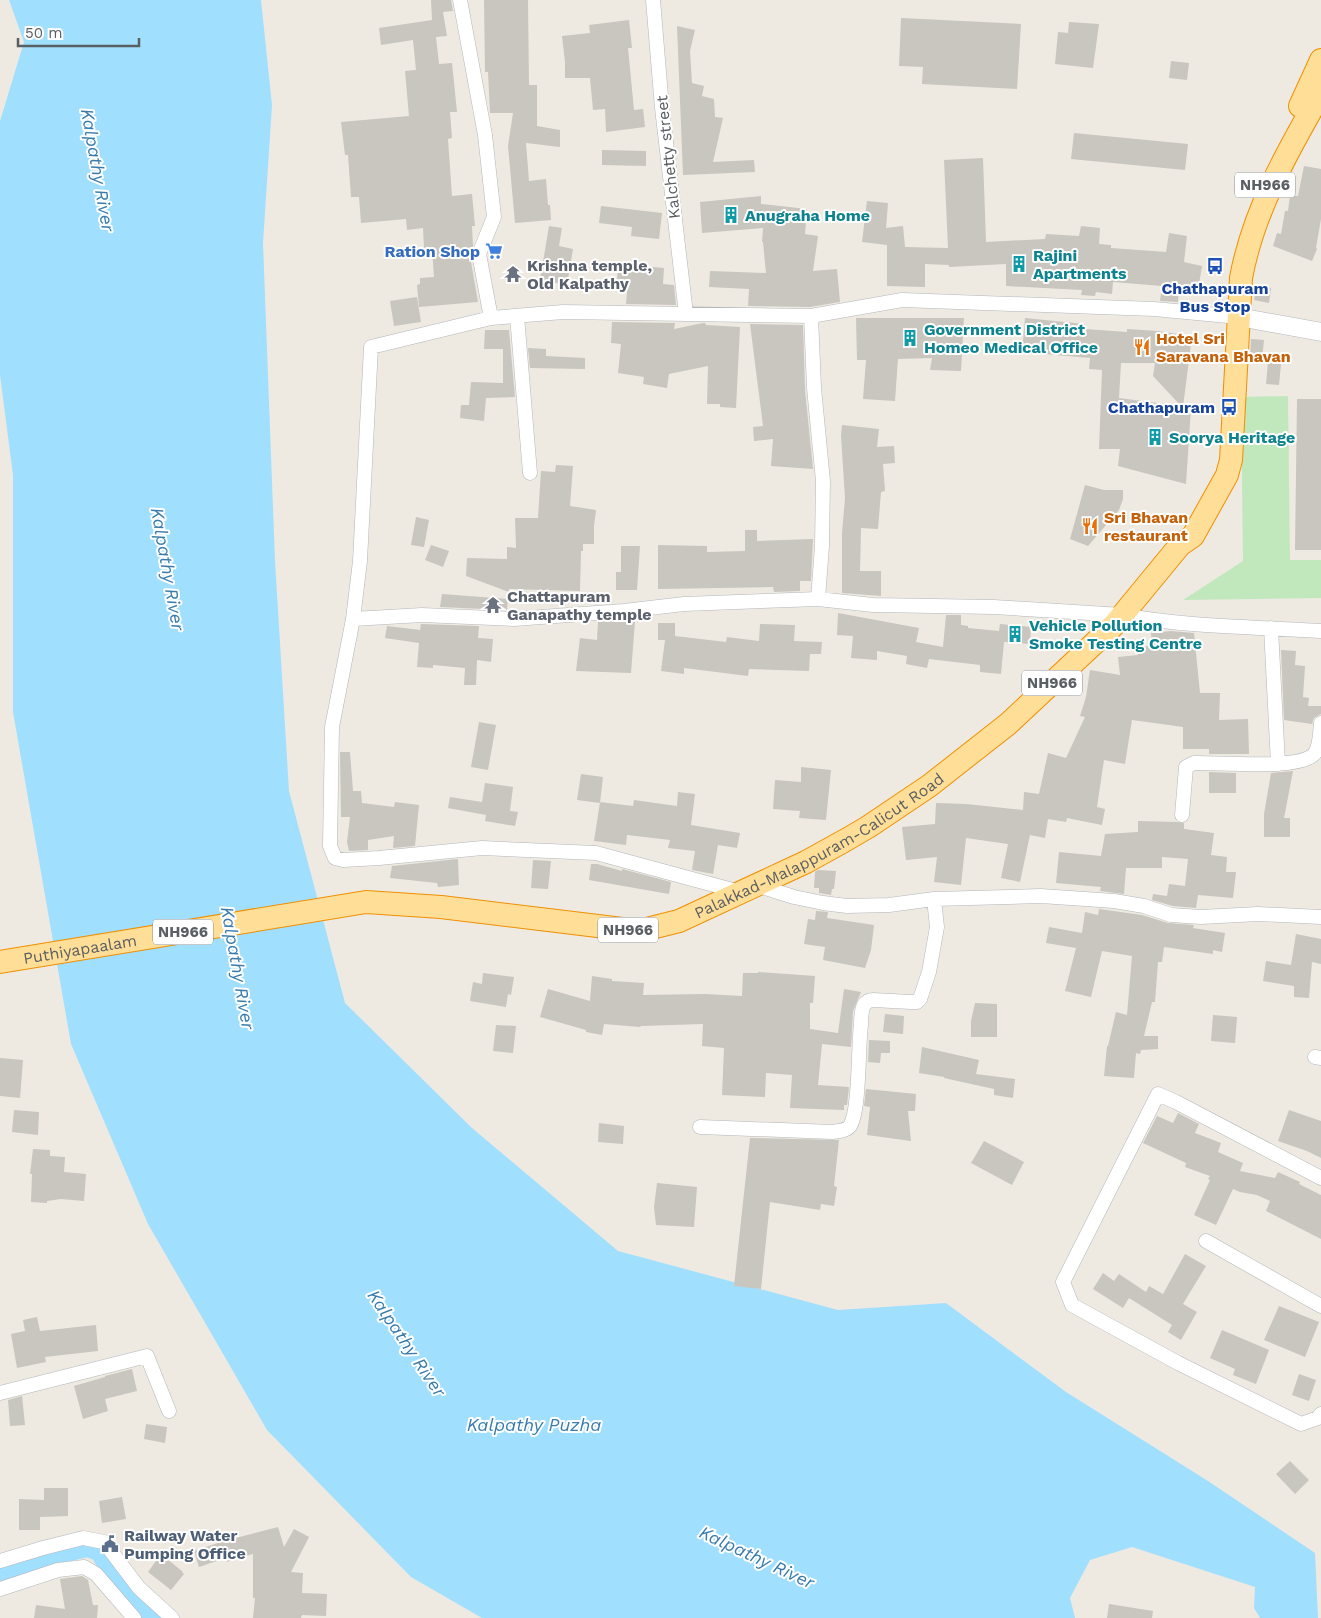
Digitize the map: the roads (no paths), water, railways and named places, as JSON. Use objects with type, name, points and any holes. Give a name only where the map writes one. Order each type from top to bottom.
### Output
[{"type":"highway","name":"Palakkad-Malappuram-Calicut Road","points":[[366,902],[441,907],[639,931],[679,921],[806,862],[876,822],[929,786],[1008,724],[1115,624],[1180,545],[1193,536],[1227,475],[1231,460],[1233,316],[1231,277],[1243,233],[1321,60]]},
{"type":"highway","name":"Palakkad-Malappuram-Calicut Road","points":[[1233,316],[1246,253],[1255,225],[1300,129],[1321,92]]},
{"type":"highway","name":"Puthiyapaalam","points":[[0,962],[366,902]]},
{"type":"street","points":[[460,0],[485,135],[494,218],[479,254],[491,318]]},
{"type":"street","name":"Kalchetty street","points":[[653,0],[662,108],[686,314]]},
{"type":"street","points":[[1321,332],[1233,316],[1154,309],[902,300],[811,316],[563,312],[491,318],[371,347],[360,561],[353,619],[332,727],[330,846],[335,858],[344,860],[482,848],[596,853],[747,888],[847,906],[889,905],[934,899],[1041,896],[1114,901],[1144,906],[1171,915],[1201,917],[1258,914],[1321,917]]},
{"type":"street","points":[[517,316],[530,473]]},
{"type":"street","points":[[811,316],[814,388],[823,481],[822,546],[818,599]]},
{"type":"street","points":[[353,619],[422,615],[514,619],[624,611],[684,604],[818,599],[873,605],[994,607],[1122,615],[1156,620],[1321,631]]},
{"type":"street","points":[[1271,628],[1278,764]]},
{"type":"street","points":[[1182,815],[1186,767],[1194,763],[1278,764],[1306,760],[1314,755],[1317,749],[1321,723]]},
{"type":"street","points":[[700,1127],[832,1132],[845,1130],[850,1125],[853,1115],[864,1004],[869,1000],[917,1002],[920,999],[929,972],[936,932],[934,899]]},
{"type":"street","points":[[1321,1178],[1158,1094],[1063,1282],[1072,1305],[1178,1363],[1301,1424],[1318,1418],[1321,1414]]},
{"type":"street","points":[[1206,1241],[1321,1306]]},
{"type":"street","points":[[0,1393],[147,1356],[169,1411]]},
{"type":"street","points":[[0,1561],[84,1538],[104,1542],[139,1588],[172,1618]]},
{"type":"street","points":[[0,1589],[58,1570],[84,1567],[96,1574],[134,1618]]},
{"type":"water","name":"Kalpathy Puzha","points":[[9,0],[261,0],[272,105],[263,243],[275,561],[289,791],[345,1003],[472,1128],[618,1251],[838,1310],[946,1303],[1066,1392],[1208,1481],[1315,1553],[1318,1618],[1260,1618],[1254,1608],[1255,1587],[1132,1547],[1090,1560],[1070,1598],[1075,1618],[482,1618],[411,1577],[267,1430],[148,1224],[71,1044],[13,712],[13,475],[0,375],[0,121],[24,42]]},
{"type":"waterway","points":[[0,1573],[37,1560],[87,1548],[99,1552],[128,1597],[153,1618]]},
{"type":"place","name":"Anugraha Home","points":[[731,215]]},
{"type":"place","name":"Ration Shop","points":[[494,251]]},
{"type":"place","name":"Rajini Apartments","points":[[1019,264]]},
{"type":"place","name":"Chathapuram Bus Stop","points":[[1215,266]]},
{"type":"place","name":"Krishna temple, Old Kalpathy","points":[[513,274]]},
{"type":"place","name":"Government District Homeo Medical Office","points":[[910,338]]},
{"type":"place","name":"Hotel Sri Saravana Bhavan","points":[[1142,347]]},
{"type":"place","name":"Chathapuram","points":[[1229,407]]},
{"type":"place","name":"Soorya Heritage","points":[[1155,437]]},
{"type":"place","name":"Sri Bhavan restaurant","points":[[1090,526]]},
{"type":"place","name":"Chattapuram Ganapathy temple","points":[[493,605]]},
{"type":"place","name":"Vehicle Pollution Smoke Testing Centre","points":[[1015,634]]},
{"type":"place","name":"Railway Water Pumping Office","points":[[110,1544]]},
{"type":"water label","name":"Kalpathy River","points":[[98,170]]},
{"type":"water label","name":"Kalpathy River","points":[[168,569]]},
{"type":"water label","name":"Kalpathy River","points":[[238,968]]},
{"type":"water label","name":"Kalpathy River","points":[[407,1343]]},
{"type":"water label","name":"Kalpathy River","points":[[757,1557]]}]
